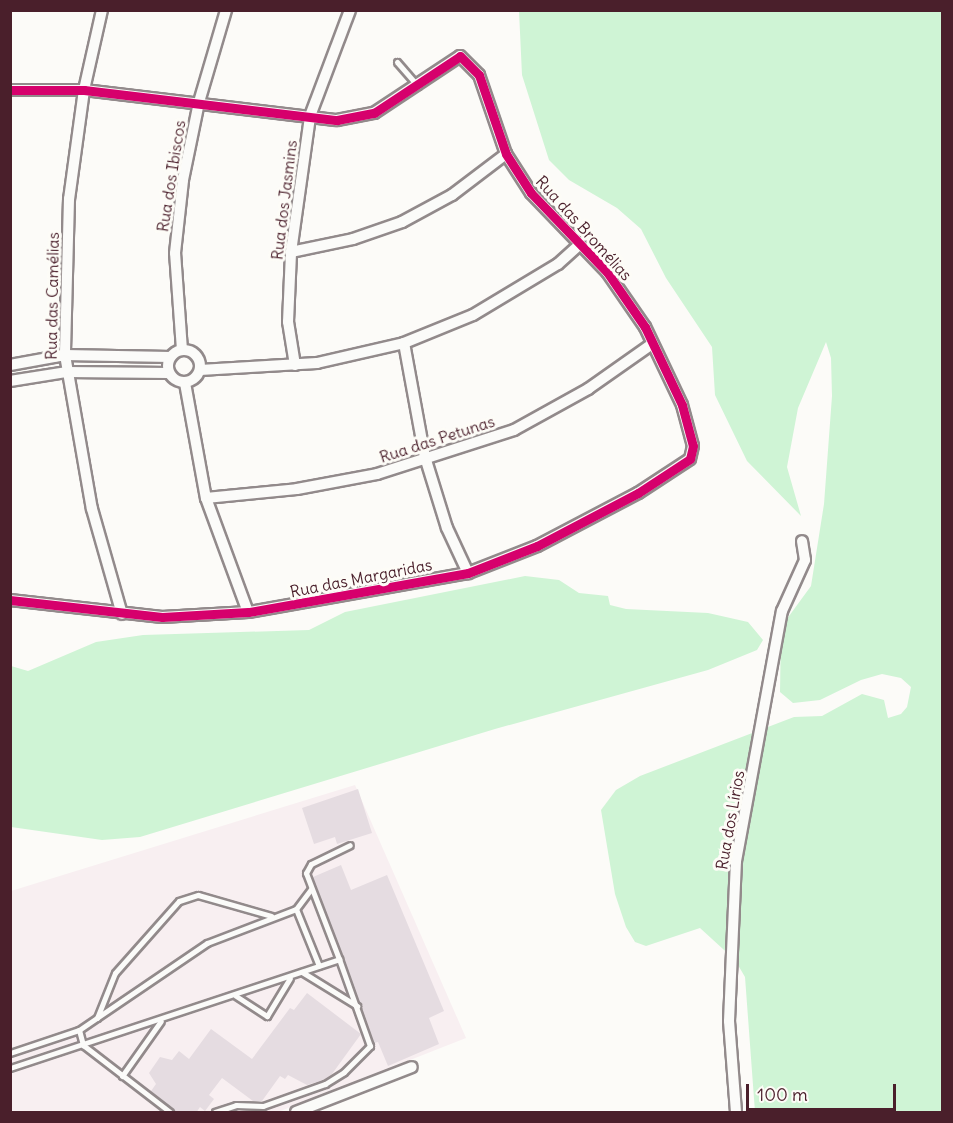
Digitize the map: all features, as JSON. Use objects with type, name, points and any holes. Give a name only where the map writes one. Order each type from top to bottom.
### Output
[{"type":"street","name":"Rua das Camélias","points":[[102,10],[84,90],[65,252],[64,355],[92,509],[122,614]]},
{"type":"street","name":"Rua dos Ibiscos","points":[[182,350],[175,253],[183,180],[199,102],[226,10]]},
{"type":"street","name":"Rua dos Jasmins","points":[[295,365],[288,322],[291,252],[310,116],[350,10]]},
{"type":"street","name":"Rua das Bromélias","points":[[10,90],[84,90],[337,120],[374,113],[418,87],[450,60],[460,56],[468,61],[479,75],[506,154],[531,194],[630,304],[682,405],[693,446],[690,459]]},
{"type":"street","points":[[291,252],[353,239],[402,222],[452,195],[506,154]]},
{"type":"street","points":[[200,370],[295,365],[334,360],[404,343],[473,315],[558,264],[579,245]]},
{"type":"street","points":[[404,343],[425,458],[447,528],[468,573]]},
{"type":"street","name":"Rua das Petunas","points":[[206,498],[297,489],[377,474],[514,430],[588,389],[652,344]]},
{"type":"street","points":[[10,365],[64,355],[170,357],[182,350],[197,356],[200,370],[196,378],[185,382],[169,373],[66,372],[10,381]]},
{"type":"street","points":[[169,373],[170,357]]},
{"type":"street","points":[[185,382],[206,498],[248,612]]},
{"type":"street","name":"Rua das Margaridas","points":[[10,600],[122,614],[248,612],[468,573],[586,522],[690,459]]},
{"type":"street","name":"Rua dos Lírios","points":[[736,1113],[729,1021],[736,861],[782,611],[805,560],[802,541]]},
{"type":"street","points":[[296,1113],[412,1067]]},
{"type":"lane","points":[[397,62],[418,87]]},
{"type":"lane","points":[[215,1113],[236,1105],[262,1106],[339,1076],[372,1044],[311,889],[307,869],[350,845]]},
{"type":"lane","points":[[10,1053],[79,1030],[207,943],[296,909],[311,889]]},
{"type":"lane","points":[[97,1018],[115,973],[179,901],[198,895],[273,917]]},
{"type":"lane","points":[[296,909],[319,966]]},
{"type":"lane","points":[[10,1075],[14,1066],[236,996],[339,959]]},
{"type":"lane","points":[[302,972],[358,1007]]},
{"type":"lane","points":[[236,996],[267,1016],[290,977]]},
{"type":"lane","points":[[122,1076],[162,1020]]},
{"type":"lane","points":[[79,1030],[83,1045],[170,1113]]},
{"type":"shaded area","points":[[355,785],[466,1038],[278,1112],[11,1112],[11,891]]},
{"type":"green space","points":[[519,11],[942,11],[942,1112],[755,1112],[745,977],[735,960],[700,928],[646,946],[635,942],[626,927],[615,894],[601,810],[616,790],[640,776],[794,717],[822,716],[862,694],[884,700],[888,718],[901,714],[907,707],[911,687],[901,678],[882,674],[861,680],[820,700],[793,703],[780,692],[781,627],[811,586],[824,504],[832,396],[831,358],[826,342],[798,408],[787,467],[801,516],[747,461],[715,395],[712,347],[666,278],[641,229],[617,208],[569,180],[549,160],[522,75]]},
{"type":"green space","points":[[525,576],[559,580],[579,593],[608,596],[610,605],[626,609],[708,613],[748,622],[763,640],[757,650],[708,670],[495,729],[140,837],[102,840],[11,827],[11,666],[28,671],[96,642],[143,635],[309,630],[345,612]]},
{"type":"building","points":[[358,789],[372,833],[337,844],[335,837],[314,844],[302,808]]},
{"type":"building","points":[[341,865],[351,890],[387,875],[444,1011],[429,1018],[439,1044],[388,1066],[378,1042],[374,1043],[313,877]]},
{"type":"building","points":[[307,993],[361,1034],[332,1074],[323,1080],[307,1085],[288,1075],[285,1079],[280,1076],[262,1101],[253,1101],[222,1078],[209,1095],[214,1099],[205,1111],[200,1107],[196,1113],[177,1113],[151,1091],[156,1084],[149,1073],[160,1057],[172,1060],[179,1051],[189,1059],[211,1029],[252,1059],[290,1008],[294,1010]]},
{"type":"cycle path","points":[[10,90],[84,90],[337,120],[374,113],[460,56],[479,75],[506,154],[531,193],[607,272],[645,327],[682,405],[693,446],[690,459],[638,493],[537,546],[468,573],[248,612],[162,617],[10,600]]}]
